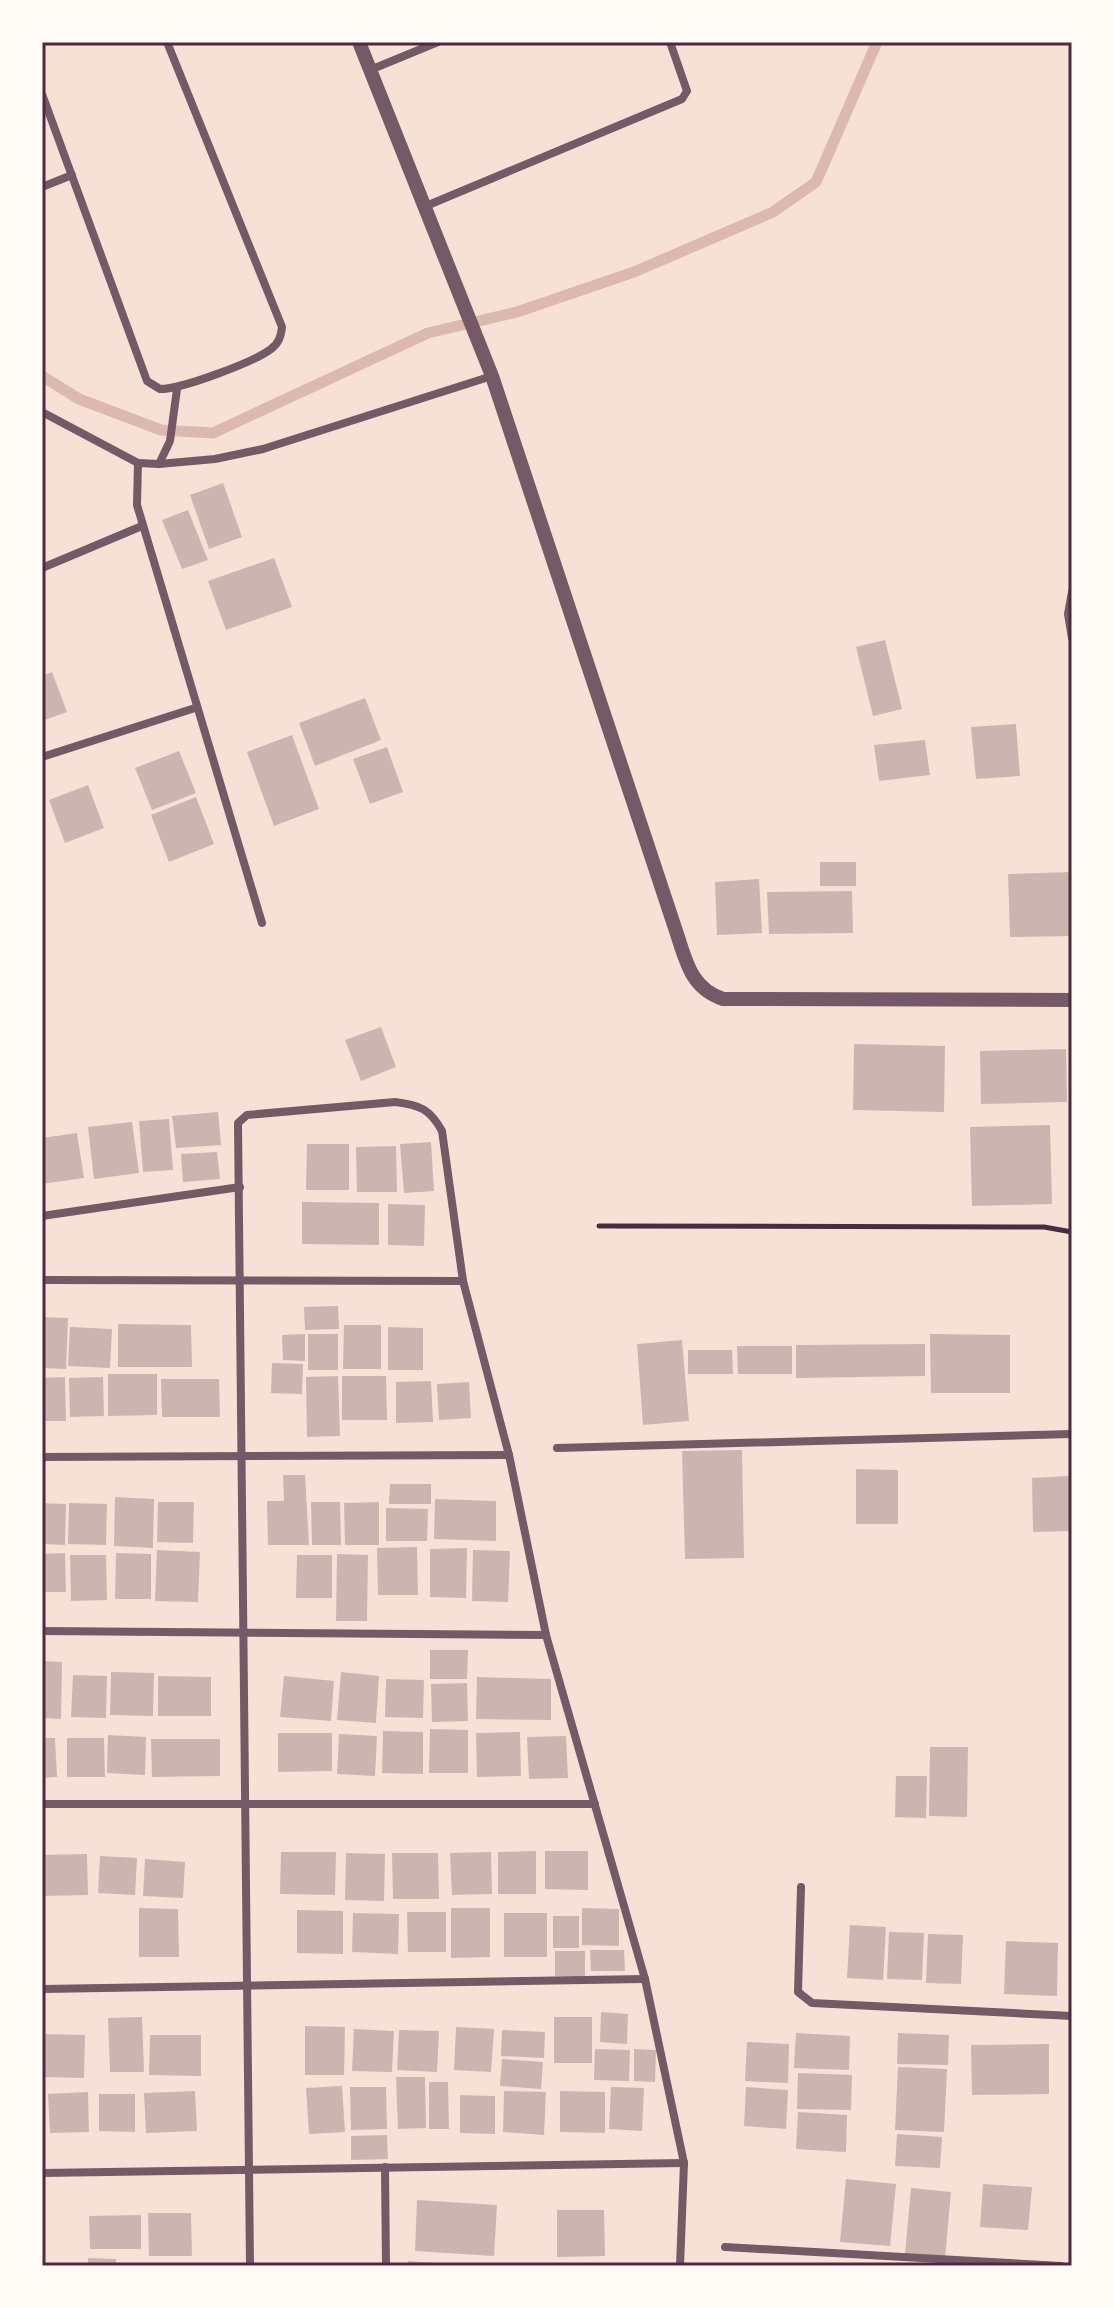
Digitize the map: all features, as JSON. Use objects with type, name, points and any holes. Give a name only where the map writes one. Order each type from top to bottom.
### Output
[{"type":"street","points":[[42,94],[147,381],[160,389],[177,389],[271,349],[281,338],[282,327],[167,42]]},
{"type":"street","points":[[359,42],[489,370],[678,937],[697,984],[710,995],[723,999],[1072,1000]]},
{"type":"street","points":[[370,70],[438,42]]},
{"type":"street","points":[[426,206],[682,99],[687,91],[686,82],[670,42]]},
{"type":"street","points":[[42,187],[72,175]]},
{"type":"street","points":[[42,412],[138,463],[215,459],[263,449],[489,370]]},
{"type":"street","points":[[159,464],[170,441],[177,389]]},
{"type":"street","points":[[138,463],[137,505],[142,526],[262,923]]},
{"type":"street","points":[[42,568],[142,526]]},
{"type":"street","points":[[1072,592],[1068,614],[1072,638]]},
{"type":"street","points":[[42,757],[195,708]]},
{"type":"street","points":[[250,2266],[238,1123],[247,1115],[395,1102],[420,1105],[432,1114],[442,1131],[463,1281],[509,1455],[546,1635],[645,1979],[684,2163],[680,2266]]},
{"type":"street","points":[[42,1216],[240,1187]]},
{"type":"street","points":[[42,1280],[241,1277],[463,1281]]},
{"type":"street","points":[[557,1448],[1072,1434]]},
{"type":"street","points":[[42,1457],[243,1459],[509,1455]]},
{"type":"street","points":[[42,1631],[546,1635]]},
{"type":"street","points":[[42,1804],[595,1804]]},
{"type":"street","points":[[801,1887],[798,1992],[812,2003],[1072,2016]]},
{"type":"street","points":[[42,1989],[645,1979]]},
{"type":"street","points":[[42,2173],[684,2163]]},
{"type":"street","points":[[385,2167],[386,2266]]},
{"type":"street","points":[[725,2247],[1061,2266]]},
{"type":"path","points":[[599,1226],[1044,1227],[1072,1232]]},
{"type":"building","points":[[223,483],[242,537],[209,549],[190,495]]},
{"type":"building","points":[[188,510],[208,560],[182,569],[162,520]]},
{"type":"building","points":[[274,558],[292,607],[226,630],[208,581]]},
{"type":"building","points":[[885,640],[902,709],[873,716],[856,647]]},
{"type":"building","points":[[52,672],[67,712],[42,721],[42,676]]},
{"type":"building","points":[[365,698],[381,740],[315,766],[299,723]]},
{"type":"building","points":[[1016,724],[1020,776],[976,779],[971,727]]},
{"type":"building","points":[[292,735],[319,809],[274,826],[247,752]]},
{"type":"building","points":[[925,740],[930,775],[879,781],[874,745]]},
{"type":"building","points":[[387,747],[403,792],[370,804],[353,759]]},
{"type":"building","points":[[179,751],[196,793],[152,810],[135,768]]},
{"type":"building","points":[[88,785],[104,828],[65,843],[49,800]]},
{"type":"building","points":[[196,797],[214,844],[169,862],[151,815]]},
{"type":"building","points":[[820,862],[856,862],[856,886],[820,886]]},
{"type":"building","points":[[1072,872],[1072,936],[1010,937],[1008,874]]},
{"type":"building","points":[[759,879],[762,933],[717,935],[715,882]]},
{"type":"building","points":[[852,891],[853,933],[769,934],[767,892]]},
{"type":"building","points":[[381,1027],[396,1067],[361,1081],[345,1040]]},
{"type":"building","points":[[854,1044],[945,1046],[944,1112],[853,1110]]},
{"type":"building","points":[[1066,1049],[1067,1102],[981,1104],[980,1051]]},
{"type":"building","points":[[218,1112],[221,1145],[176,1148],[172,1116]]},
{"type":"building","points":[[169,1119],[173,1170],[143,1172],[139,1121]]},
{"type":"building","points":[[132,1122],[139,1173],[94,1179],[88,1127]]},
{"type":"building","points":[[1050,1125],[1052,1204],[972,1206],[970,1127]]},
{"type":"building","points":[[77,1133],[84,1178],[42,1184],[42,1138]]},
{"type":"building","points":[[431,1142],[434,1191],[404,1193],[400,1144]]},
{"type":"building","points":[[307,1144],[349,1144],[349,1190],[306,1190]]},
{"type":"building","points":[[396,1146],[397,1192],[357,1192],[356,1147]]},
{"type":"building","points":[[217,1152],[220,1179],[183,1182],[181,1154]]},
{"type":"building","points":[[302,1202],[379,1203],[379,1245],[302,1244]]},
{"type":"building","points":[[388,1204],[425,1205],[424,1246],[388,1245]]},
{"type":"building","points":[[338,1306],[339,1329],[305,1330],[304,1307]]},
{"type":"building","points":[[42,1317],[68,1318],[66,1369],[42,1368]]},
{"type":"building","points":[[118,1324],[191,1325],[192,1367],[118,1367]]},
{"type":"building","points":[[344,1325],[381,1325],[381,1369],[343,1369]]},
{"type":"building","points":[[70,1327],[112,1329],[110,1368],[68,1366]]},
{"type":"building","points":[[388,1327],[423,1328],[423,1370],[388,1370]]},
{"type":"building","points":[[305,1334],[305,1361],[283,1360],[282,1335]]},
{"type":"building","points":[[308,1334],[338,1334],[338,1370],[308,1370]]},
{"type":"building","points":[[930,1334],[1010,1335],[1010,1393],[931,1393]]},
{"type":"building","points":[[682,1340],[689,1421],[643,1425],[637,1344]]},
{"type":"building","points":[[925,1344],[925,1376],[796,1378],[796,1345]]},
{"type":"building","points":[[737,1346],[792,1346],[792,1374],[738,1374]]},
{"type":"building","points":[[688,1350],[732,1350],[733,1374],[688,1374]]},
{"type":"building","points":[[272,1363],[303,1364],[302,1394],[271,1393]]},
{"type":"building","points":[[108,1374],[157,1374],[157,1415],[108,1416]]},
{"type":"building","points":[[338,1376],[340,1436],[307,1437],[306,1377]]},
{"type":"building","points":[[342,1376],[386,1376],[387,1420],[342,1420]]},
{"type":"building","points":[[65,1377],[66,1421],[42,1421],[42,1378]]},
{"type":"building","points":[[103,1377],[104,1416],[70,1417],[69,1378]]},
{"type":"building","points":[[161,1379],[219,1379],[220,1417],[162,1417]]},
{"type":"building","points":[[431,1381],[433,1422],[396,1423],[396,1382]]},
{"type":"building","points":[[469,1382],[471,1418],[439,1420],[437,1384]]},
{"type":"building","points":[[742,1450],[744,1558],[685,1559],[682,1451]]},
{"type":"building","points":[[856,1469],[898,1470],[898,1524],[856,1524]]},
{"type":"building","points":[[283,1475],[305,1475],[309,1545],[268,1545],[267,1501],[284,1501]]},
{"type":"building","points":[[1069,1476],[1071,1531],[1033,1532],[1032,1478]]},
{"type":"building","points":[[390,1484],[431,1484],[431,1504],[389,1504]]},
{"type":"building","points":[[115,1497],[154,1499],[153,1548],[114,1546]]},
{"type":"building","points":[[435,1499],[496,1501],[496,1541],[434,1539]]},
{"type":"building","points":[[158,1502],[194,1502],[193,1543],[157,1542]]},
{"type":"building","points":[[311,1502],[340,1502],[341,1545],[312,1545]]},
{"type":"building","points":[[379,1502],[379,1545],[345,1545],[344,1503]]},
{"type":"building","points":[[42,1503],[66,1504],[65,1545],[42,1544]]},
{"type":"building","points":[[69,1503],[107,1504],[106,1545],[68,1544]]},
{"type":"building","points":[[386,1508],[428,1509],[427,1541],[386,1541]]},
{"type":"building","points":[[417,1547],[418,1595],[378,1595],[377,1548]]},
{"type":"building","points":[[467,1548],[466,1598],[430,1597],[430,1549]]},
{"type":"building","points":[[157,1550],[200,1552],[198,1602],[155,1601]]},
{"type":"building","points":[[473,1550],[510,1551],[508,1602],[472,1601]]},
{"type":"building","points":[[65,1553],[66,1592],[42,1592],[42,1554]]},
{"type":"building","points":[[116,1553],[151,1554],[151,1599],[115,1599]]},
{"type":"building","points":[[337,1554],[368,1555],[367,1621],[336,1621]]},
{"type":"building","points":[[70,1555],[106,1555],[107,1600],[71,1601]]},
{"type":"building","points":[[297,1555],[332,1555],[332,1598],[296,1598]]},
{"type":"building","points":[[430,1650],[468,1650],[467,1679],[430,1679]]},
{"type":"building","points":[[42,1661],[62,1662],[61,1719],[42,1718]]},
{"type":"building","points":[[111,1672],[154,1673],[153,1716],[110,1715]]},
{"type":"building","points":[[341,1672],[379,1676],[376,1723],[337,1720]]},
{"type":"building","points":[[73,1675],[107,1676],[106,1718],[71,1717]]},
{"type":"building","points":[[158,1676],[211,1677],[211,1716],[158,1716]]},
{"type":"building","points":[[284,1676],[334,1681],[331,1721],[280,1717]]},
{"type":"building","points":[[477,1677],[551,1679],[551,1720],[476,1719]]},
{"type":"building","points":[[386,1679],[424,1680],[423,1718],[385,1717]]},
{"type":"building","points":[[467,1683],[468,1721],[432,1722],[431,1684]]},
{"type":"building","points":[[430,1729],[468,1730],[468,1773],[429,1773]]},
{"type":"building","points":[[383,1731],[423,1732],[423,1774],[382,1773]]},
{"type":"building","points":[[520,1732],[521,1776],[477,1777],[476,1733]]},
{"type":"building","points":[[278,1733],[332,1733],[332,1771],[278,1772]]},
{"type":"building","points":[[339,1734],[377,1736],[375,1776],[337,1774]]},
{"type":"building","points":[[108,1735],[146,1737],[145,1775],[107,1773]]},
{"type":"building","points":[[566,1736],[568,1778],[529,1779],[527,1737]]},
{"type":"building","points":[[42,1738],[55,1738],[57,1777],[42,1778]]},
{"type":"building","points":[[67,1738],[104,1738],[105,1777],[67,1777]]},
{"type":"building","points":[[151,1739],[220,1739],[220,1776],[152,1777]]},
{"type":"building","points":[[930,1747],[968,1747],[967,1817],[929,1816]]},
{"type":"building","points":[[896,1776],[927,1776],[926,1818],[895,1817]]},
{"type":"building","points":[[536,1851],[536,1894],[498,1894],[498,1852]]},
{"type":"building","points":[[545,1851],[588,1851],[588,1890],[545,1889]]},
{"type":"building","points":[[281,1852],[336,1852],[335,1895],[280,1894]]},
{"type":"building","points":[[491,1852],[492,1894],[452,1895],[450,1853]]},
{"type":"building","points":[[346,1853],[385,1854],[384,1901],[345,1900]]},
{"type":"building","points":[[392,1853],[438,1853],[439,1899],[393,1899]]},
{"type":"building","points":[[87,1854],[88,1895],[42,1896],[42,1855]]},
{"type":"building","points":[[100,1856],[137,1858],[135,1895],[98,1893]]},
{"type":"building","points":[[145,1859],[185,1862],[183,1898],[143,1896]]},
{"type":"building","points":[[139,1908],[178,1909],[179,1957],[139,1957]]},
{"type":"building","points":[[451,1908],[490,1908],[490,1957],[451,1958]]},
{"type":"building","points":[[582,1908],[619,1909],[619,1946],[582,1945]]},
{"type":"building","points":[[297,1910],[343,1911],[343,1954],[297,1953]]},
{"type":"building","points":[[407,1912],[446,1912],[446,1952],[408,1952]]},
{"type":"building","points":[[353,1913],[399,1914],[398,1954],[352,1952]]},
{"type":"building","points":[[504,1913],[547,1913],[547,1957],[504,1957]]},
{"type":"building","points":[[553,1916],[579,1916],[579,1948],[553,1948]]},
{"type":"building","points":[[850,1925],[886,1927],[883,1980],[847,1978]]},
{"type":"building","points":[[889,1932],[924,1933],[922,1980],[887,1979]]},
{"type":"building","points":[[928,1934],[963,1935],[961,1984],[926,1983]]},
{"type":"building","points":[[1006,1941],[1058,1943],[1057,1996],[1004,1994]]},
{"type":"building","points":[[590,1950],[624,1950],[625,1971],[591,1971]]},
{"type":"building","points":[[555,1951],[585,1951],[585,1977],[555,1976]]},
{"type":"building","points":[[601,2012],[628,2014],[627,2044],[600,2042]]},
{"type":"building","points":[[142,2017],[144,2072],[110,2072],[108,2018]]},
{"type":"building","points":[[554,2017],[592,2017],[592,2063],[554,2063]]},
{"type":"building","points":[[305,2026],[345,2027],[344,2075],[305,2075]]},
{"type":"building","points":[[456,2027],[494,2029],[491,2072],[454,2070]]},
{"type":"building","points":[[354,2029],[394,2031],[392,2072],[352,2071]]},
{"type":"building","points":[[399,2030],[439,2031],[437,2072],[397,2070]]},
{"type":"building","points":[[502,2030],[545,2032],[544,2058],[501,2056]]},
{"type":"building","points":[[796,2033],[850,2036],[849,2070],[794,2068]]},
{"type":"building","points":[[898,2033],[949,2035],[948,2065],[897,2064]]},
{"type":"building","points":[[42,2034],[85,2035],[84,2078],[42,2077]]},
{"type":"building","points":[[150,2035],[201,2035],[201,2076],[149,2075]]},
{"type":"building","points":[[747,2042],[789,2044],[788,2083],[745,2081]]},
{"type":"building","points":[[1049,2044],[1049,2094],[972,2095],[971,2045]]},
{"type":"building","points":[[595,2049],[630,2050],[629,2081],[594,2080]]},
{"type":"building","points":[[634,2049],[656,2050],[655,2082],[634,2081]]},
{"type":"building","points":[[502,2059],[543,2062],[541,2089],[500,2086]]},
{"type":"building","points":[[898,2067],[947,2069],[944,2132],[895,2130]]},
{"type":"building","points":[[798,2073],[852,2075],[851,2110],[797,2109]]},
{"type":"building","points":[[396,2077],[425,2077],[426,2128],[398,2129]]},
{"type":"building","points":[[429,2082],[448,2082],[449,2129],[429,2129]]},
{"type":"building","points":[[342,2086],[345,2132],[309,2134],[306,2088]]},
{"type":"building","points":[[350,2087],[386,2087],[387,2129],[351,2130]]},
{"type":"building","points":[[611,2087],[644,2088],[642,2131],[609,2129]]},
{"type":"building","points":[[746,2087],[788,2090],[786,2129],[744,2126]]},
{"type":"building","points":[[195,2091],[197,2131],[146,2133],[144,2093]]},
{"type":"building","points":[[504,2091],[546,2092],[544,2135],[503,2132]]},
{"type":"building","points":[[560,2091],[605,2092],[605,2133],[560,2132]]},
{"type":"building","points":[[88,2092],[89,2132],[50,2133],[48,2094]]},
{"type":"building","points":[[99,2094],[135,2094],[135,2132],[99,2131]]},
{"type":"building","points":[[460,2095],[495,2096],[495,2134],[460,2133]]},
{"type":"building","points":[[798,2112],[847,2115],[846,2152],[796,2149]]},
{"type":"building","points":[[897,2134],[942,2137],[940,2168],[895,2166]]},
{"type":"building","points":[[387,2135],[388,2159],[351,2160],[351,2136]]},
{"type":"building","points":[[846,2179],[896,2184],[890,2246],[840,2242]]},
{"type":"building","points":[[983,2184],[1032,2187],[1028,2230],[980,2227]]},
{"type":"building","points":[[911,2188],[951,2192],[945,2258],[905,2254]]},
{"type":"building","points":[[417,2200],[497,2205],[494,2256],[415,2251]]},
{"type":"building","points":[[557,2210],[604,2210],[605,2256],[557,2257]]},
{"type":"building","points":[[148,2213],[191,2213],[192,2256],[149,2256]]},
{"type":"building","points":[[141,2215],[141,2249],[90,2249],[89,2216]]},
{"type":"building","points":[[88,2258],[116,2259],[116,2266],[88,2266]]},
{"type":"building","points":[[408,2261],[451,2264],[451,2266],[407,2266]]},
{"type":"waterway","points":[[42,376],[79,399],[161,430],[213,433],[428,333],[517,312],[634,272],[773,212],[816,182],[877,42]]}]
